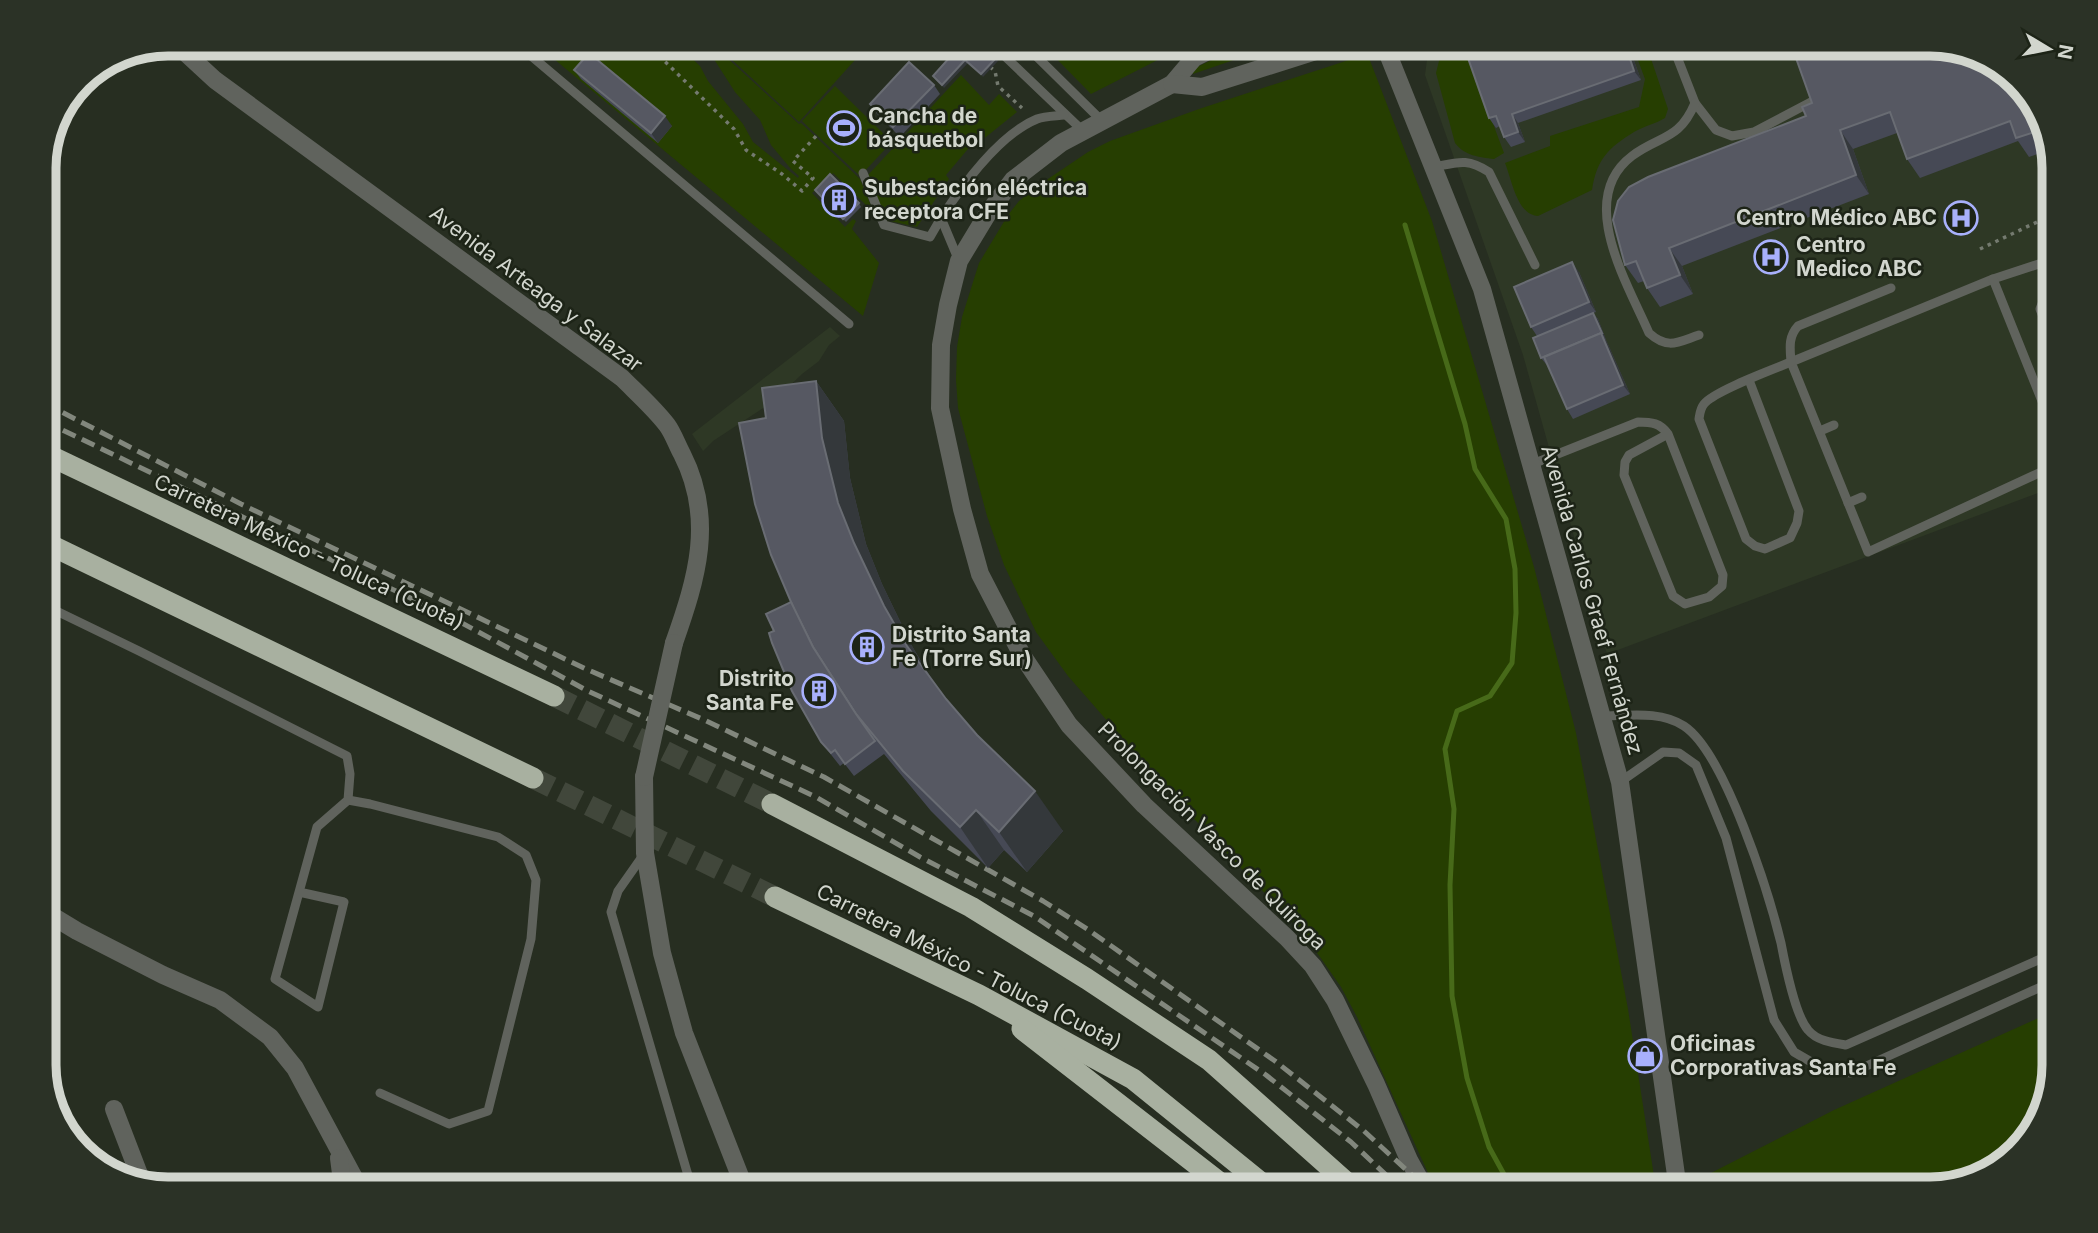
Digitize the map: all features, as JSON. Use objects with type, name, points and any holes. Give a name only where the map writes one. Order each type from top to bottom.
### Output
[{"type":"highway","name":"Carretera México - Toluca (Cuota)","points":[[56,459],[554,696]]},
{"type":"highway","points":[[56,548],[533,778]]},
{"type":"highway","name":"Carretera México - Toluca (Cuota)","points":[[772,804],[971,907],[1087,979],[1209,1060],[1341,1177]]},
{"type":"highway","name":"Carretera México - Toluca (Cuota)","points":[[775,897],[979,995],[1133,1079],[1254,1177]]},
{"type":"highway","points":[[979,995],[1212,1177]]},
{"type":"street","name":"Avenida Arteaga y Salazar","points":[[189,56],[215,80],[622,378],[668,426],[690,470],[701,511],[698,560],[687,606],[674,643],[644,777],[645,853],[662,953],[684,1033],[740,1177]]},
{"type":"street","name":"Prolongación Vasco de Quiroga","points":[[1198,56],[1172,84],[1061,143],[1013,180],[982,221],[959,261],[948,306],[941,345],[940,408],[961,509],[980,574],[1022,656],[1069,725],[1144,805],[1278,928],[1313,966],[1335,1000],[1377,1084],[1418,1177]]},
{"type":"street","points":[[1172,84],[1202,87],[1300,56]]},
{"type":"street","name":"Avenida Carlos Graef Fernández","points":[[1389,56],[1482,289],[1620,782],[1676,1177]]},
{"type":"street","points":[[56,918],[163,975],[220,1000],[270,1037],[295,1068],[354,1177]]},
{"type":"street","points":[[114,1109],[138,1173]]},
{"type":"street","points":[[338,1147],[342,1177]]},
{"type":"lane","points":[[531,56],[849,324]]},
{"type":"lane","points":[[1004,56],[1083,131]]},
{"type":"lane","points":[[1036,56],[1102,121]]},
{"type":"lane","points":[[1677,56],[1695,103],[1716,130],[1732,136],[1754,132],[1811,102]]},
{"type":"lane","points":[[1695,103],[1687,121],[1672,134],[1631,156],[1616,173],[1606,198],[1605,218],[1614,252],[1649,333],[1660,342],[1671,344],[1699,335]]},
{"type":"lane","points":[[863,173],[884,225],[930,237],[975,169],[1010,137],[1037,119],[1064,115]]},
{"type":"lane","points":[[1434,167],[1463,161],[1474,163],[1489,172],[1535,265]]},
{"type":"lane","points":[[941,218],[959,261]]},
{"type":"lane","points":[[1749,380],[1799,511],[1790,538],[1765,548],[1755,546],[1746,539],[1699,419],[1700,409],[1706,401],[1749,380],[1791,362],[1993,279],[2042,262]]},
{"type":"lane","points":[[1993,279],[2042,399]]},
{"type":"lane","points":[[1891,288],[1798,326],[1792,332],[1790,345],[1791,362],[1868,552],[2042,472]]},
{"type":"lane","points":[[1530,464],[1638,422],[1661,425],[1668,434],[1723,575],[1721,586],[1709,597],[1685,604],[1673,596],[1625,475],[1625,461],[1629,455],[1668,434]]},
{"type":"lane","points":[[1820,431],[1834,425]]},
{"type":"lane","points":[[1849,503],[1862,497]]},
{"type":"lane","points":[[56,611],[347,757],[350,774],[348,800],[317,827],[299,892],[275,979],[318,1007],[344,902],[299,892]]},
{"type":"lane","points":[[1600,716],[1661,716],[1685,726],[1710,756],[1745,833],[1770,900],[1794,998],[1807,1030],[1826,1042],[1846,1045],[2042,958]]},
{"type":"lane","points":[[1620,782],[1663,752],[1679,753],[1696,765],[1726,838],[1774,1020],[1794,1052],[1825,1070],[1851,1073],[2042,986]]},
{"type":"lane","points":[[348,800],[498,837],[526,855],[537,880],[531,939],[488,1111],[449,1125],[380,1093]]},
{"type":"lane","points":[[645,853],[618,891],[611,912],[688,1177]]},
{"type":"path","points":[[659,56],[734,129],[746,150],[802,191],[813,178],[793,161],[817,135]]},
{"type":"path","points":[[984,61],[995,71],[998,86],[1021,108]]},
{"type":"path","points":[[1980,249],[2042,220]]},
{"type":"shaded area","name":"Centro Medico ABC","points":[[1427,56],[1930,56],[1957,60],[2010,91],[2027,112],[2033,125],[2042,161],[2042,491],[1607,654],[1523,355],[1425,75]]},
{"type":"shaded area","points":[[830,327],[840,336],[829,345],[819,361],[774,401],[713,441],[703,451],[692,434]]},
{"type":"green space","points":[[550,56],[690,56],[743,124],[753,142],[798,178],[771,145],[760,120],[735,92],[712,56],[725,56],[860,179],[874,213],[863,209],[865,204],[833,173],[812,193],[845,227],[853,219],[856,221],[852,229],[879,263],[863,316]]},
{"type":"green space","points":[[728,56],[859,56],[799,122]]},
{"type":"green space","points":[[1054,56],[1165,56],[1091,94]]},
{"type":"green space","points":[[1220,56],[1246,56],[1193,74],[1193,69]]},
{"type":"green space","points":[[1361,56],[1369,58],[1432,221],[1534,567],[1576,733],[1628,1009],[1654,1177],[1431,1177],[1341,987],[1298,928],[1179,803],[1068,676],[1036,632],[1004,565],[987,516],[958,408],[957,347],[962,317],[979,263],[1008,215],[1019,201],[1036,187],[1088,152],[1110,141]]},
{"type":"green space","points":[[1489,56],[1471,65],[1504,153],[1494,159],[1468,153],[1455,143],[1436,73],[1440,57]]},
{"type":"green space","points":[[1636,56],[1650,56],[1668,109],[1665,118],[1617,143],[1601,162],[1592,190],[1538,216],[1525,210],[1505,163],[1550,146],[1550,136],[1639,107],[1645,79]]},
{"type":"green space","points":[[961,75],[989,105],[999,94],[1017,112],[976,145],[973,143],[946,175],[949,179],[917,227],[886,220],[868,175]]},
{"type":"green space","name":"Cancha de básquetbol","points":[[835,86],[892,142],[860,176],[802,121]]},
{"type":"green space","points":[[2042,1016],[2041,1080],[2033,1108],[2019,1133],[1986,1162],[1959,1173],[1930,1177],[1705,1177],[1834,1110]]},
{"type":"building","points":[[586,56],[593,56],[665,116],[651,133],[574,70]]},
{"type":"building","points":[[951,56],[996,58],[981,74],[965,60],[942,85],[933,76]]},
{"type":"building","points":[[1629,56],[1634,71],[1512,114],[1518,132],[1504,137],[1496,116],[1489,118],[1468,58]]},
{"type":"building","points":[[1795,56],[1945,57],[1973,65],[1998,79],[2019,100],[2035,132],[2016,138],[2010,121],[1907,159],[1890,112],[1840,130],[1856,175],[1669,248],[1680,275],[1647,288],[1636,261],[1625,265],[1613,220],[1618,201],[1629,187],[1648,177],[1806,116],[1802,107],[1812,103]]},
{"type":"building","points":[[909,62],[934,85],[893,127],[870,104]]},
{"type":"building","name":"Subestación eléctrica receptora CFE","points":[[830,174],[859,203],[843,219],[815,190]]},
{"type":"building","points":[[1572,262],[1589,302],[1531,327],[1514,287]]},
{"type":"building","points":[[1593,313],[1602,333],[1541,358],[1533,338]]},
{"type":"building","points":[[1601,333],[1623,385],[1567,409],[1544,357]]},
{"type":"building","name":"Distrito Santa Fe (Torre Sur)","points":[[816,381],[822,438],[838,503],[884,606],[907,646],[946,699],[977,735],[1035,791],[999,832],[976,810],[960,827],[903,771],[856,714],[813,647],[771,555],[755,504],[739,423],[766,418],[762,388]]},
{"type":"building","name":"Distrito Santa Fe","points":[[791,602],[813,647],[875,741],[845,764],[835,750],[831,753],[821,742],[792,691],[772,643],[769,633],[774,631],[766,614]]},
{"type":"waterway","points":[[1405,225],[1465,424],[1475,469],[1506,519],[1515,569],[1516,613],[1512,663],[1490,696],[1457,711],[1445,749],[1454,809],[1450,885],[1452,996],[1467,1078],[1489,1147],[1505,1177]]},
{"type":"tunnel","points":[[554,696],[772,804]]},
{"type":"tunnel","points":[[533,778],[775,897]]},
{"type":"railway","points":[[56,409],[241,504],[586,669],[702,719],[824,777],[1043,901],[1087,929],[1275,1061],[1364,1131],[1414,1177]]},
{"type":"railway","points":[[56,427],[460,622],[588,691],[816,797],[920,857],[1034,916],[1266,1075],[1351,1142],[1388,1177]]},
{"type":"place","name":"Cancha de básquetbol","points":[[844,128]]},
{"type":"place","name":"Subestación eléctrica receptora CFE","points":[[839,200]]},
{"type":"place","name":"Centro Médico ABC","points":[[1961,218]]},
{"type":"place","name":"Centro Medico ABC","points":[[1771,257]]},
{"type":"place","name":"Distrito Santa Fe (Torre Sur)","points":[[867,647]]},
{"type":"place","name":"Distrito Santa Fe","points":[[819,691]]},
{"type":"place","name":"Oficinas Corporativas Santa Fe","points":[[1645,1056]]}]
